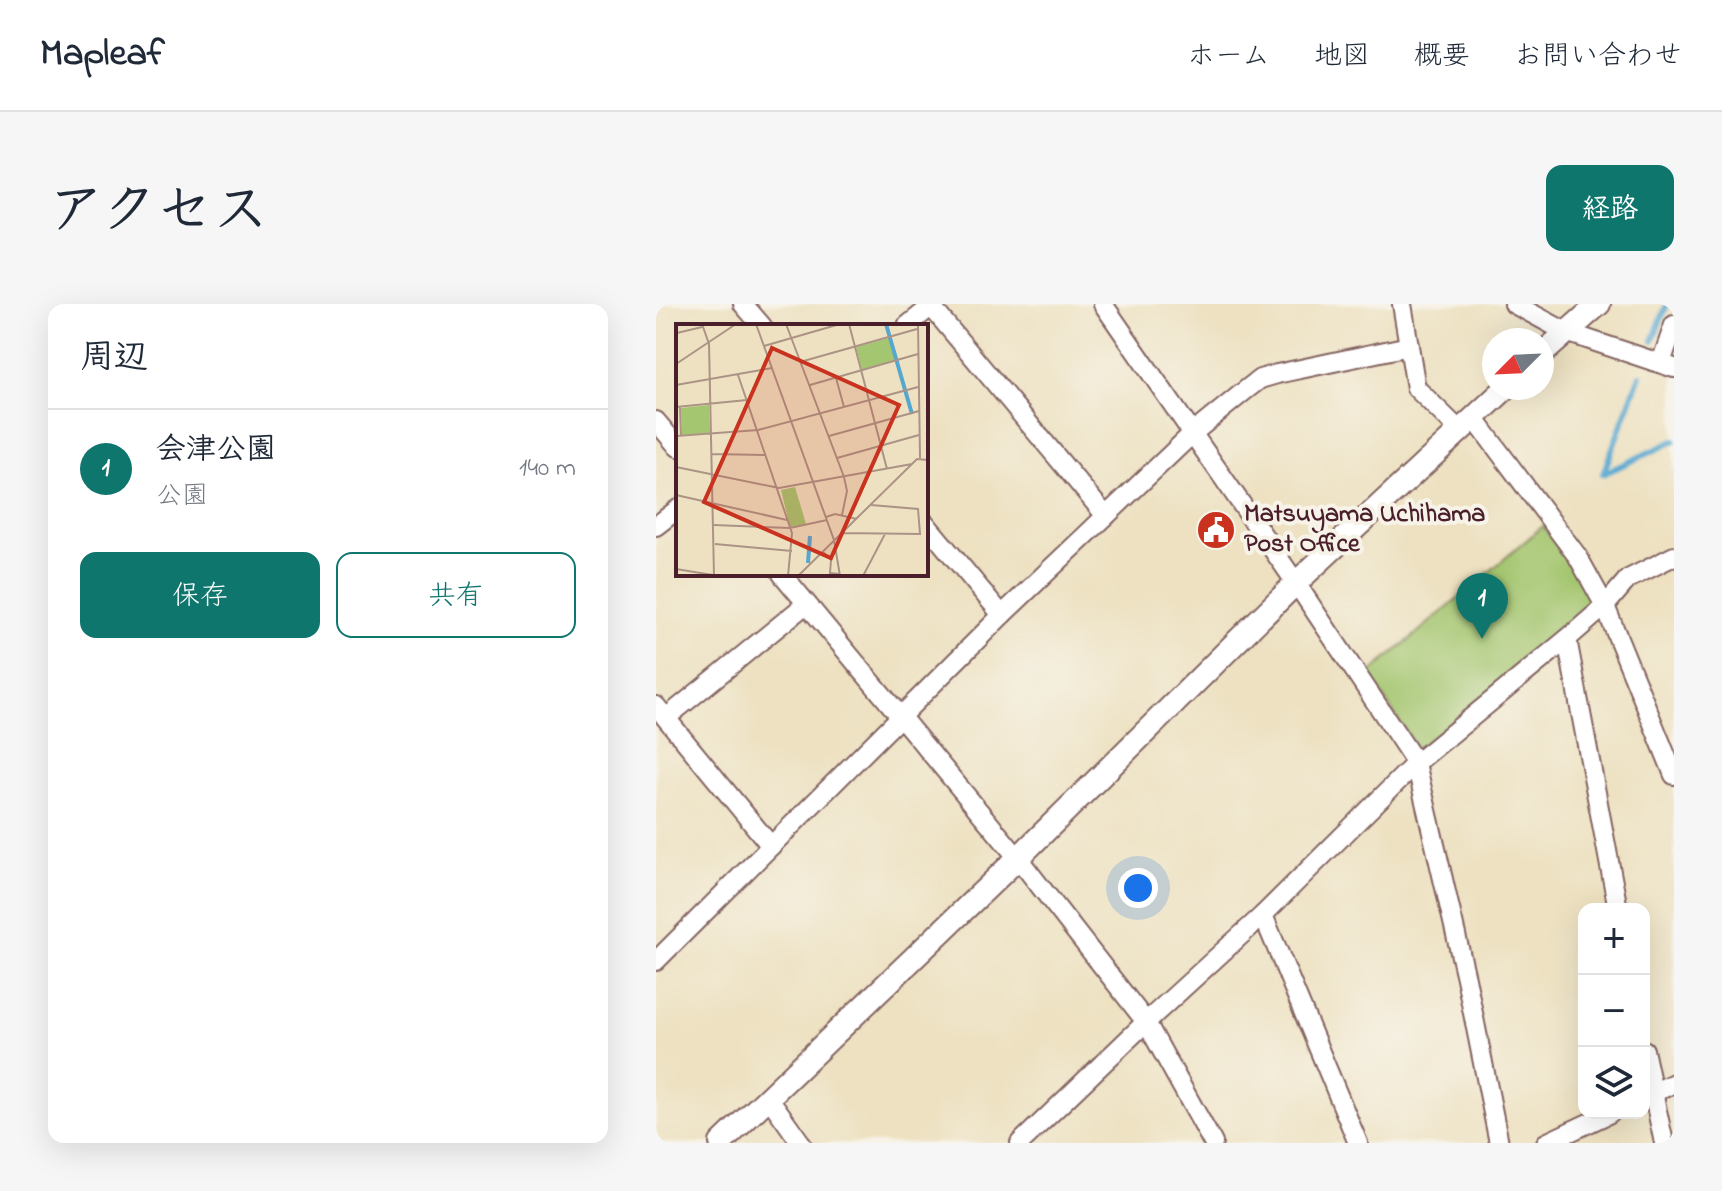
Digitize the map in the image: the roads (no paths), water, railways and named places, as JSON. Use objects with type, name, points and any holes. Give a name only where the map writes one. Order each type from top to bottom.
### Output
[{"type":"street","points":[[743,304],[760,324]]},
{"type":"street","points":[[1103,304],[1416,763],[1466,978],[1499,1143]]},
{"type":"street","points":[[1402,304],[1416,388],[1467,424],[1578,557],[1605,606],[1674,775]]},
{"type":"street","points":[[1514,304],[1566,332],[1668,365],[1674,325]]},
{"type":"street","points":[[1554,343],[1599,304]]},
{"type":"street","points":[[909,324],[932,305],[1106,516]]},
{"type":"street","points":[[658,955],[1002,615],[1193,433],[1260,379],[1409,346]]},
{"type":"street","points":[[721,1143],[1018,858],[1296,583],[1493,400]]},
{"type":"street","points":[[656,421],[676,445]]},
{"type":"street","points":[[928,526],[1002,615]]},
{"type":"street","points":[[1020,1143],[1263,915],[1416,763],[1567,639],[1605,606],[1628,579],[1674,556]]},
{"type":"street","points":[[784,576],[1018,858],[1146,1022],[1213,1143]]},
{"type":"street","points":[[771,846],[661,712],[806,604]]},
{"type":"street","points":[[1567,639],[1617,903]]},
{"type":"street","points":[[1263,915],[1358,1143]]},
{"type":"street","points":[[1650,1095],[1674,1083]]},
{"type":"street","points":[[769,1098],[801,1143]]},
{"type":"street","points":[[1650,1102],[1664,1143]]},
{"type":"street","points":[[1546,1143],[1597,1119]]},
{"type":"waterway","points":[[1653,341],[1667,304]]},
{"type":"waterway","points":[[1603,474],[1640,375]]},
{"type":"waterway","points":[[1605,473],[1674,441]]},
{"type":"place","name":"Matsuyama Uchihama Post Office","points":[[1216,530]]},
{"type":"place","name":"会津公園","points":[[1482,639]]}]
